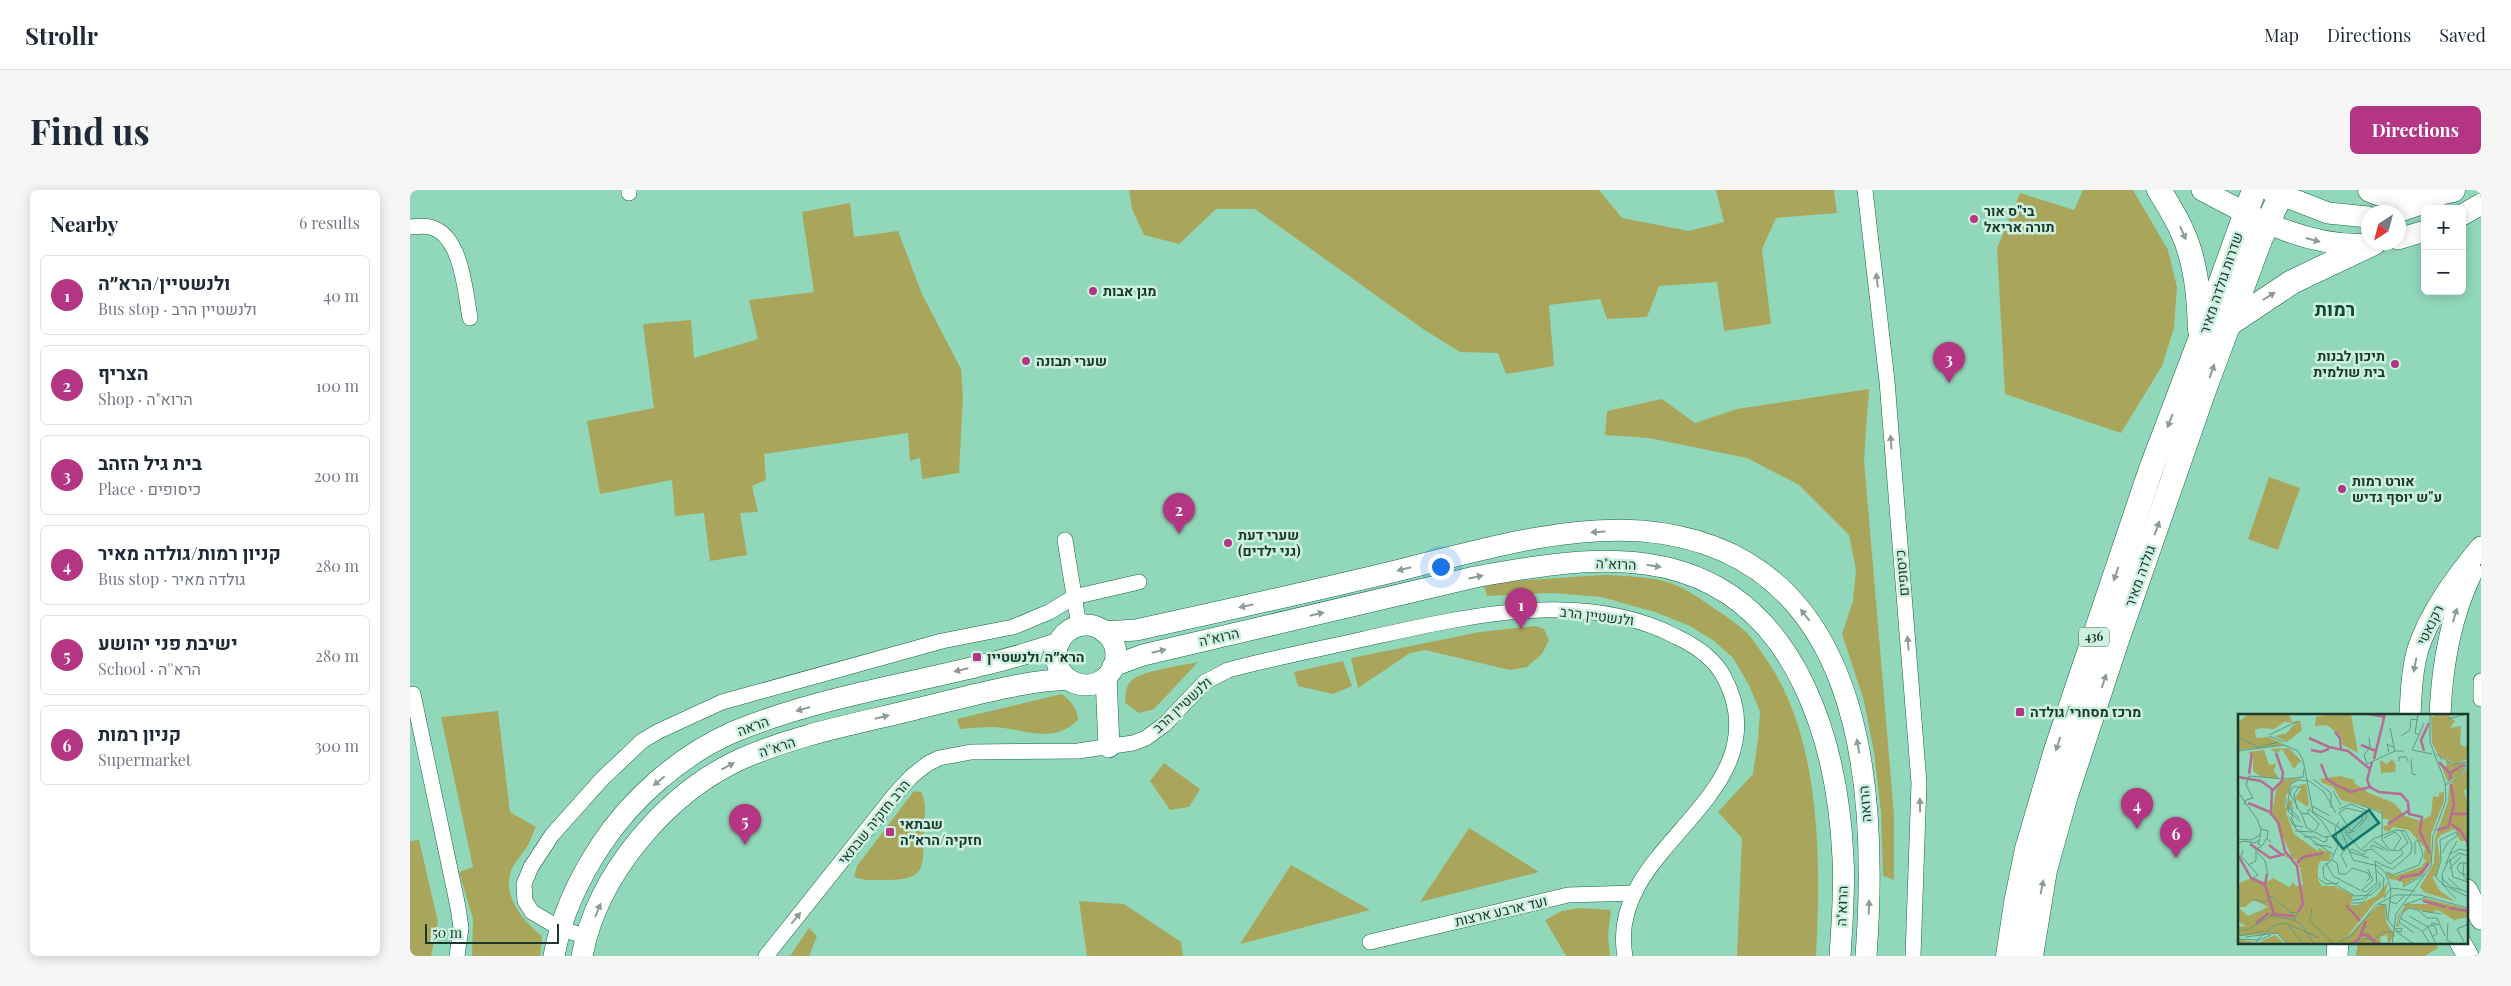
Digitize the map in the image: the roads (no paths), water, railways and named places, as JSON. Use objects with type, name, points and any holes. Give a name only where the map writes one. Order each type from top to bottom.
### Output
[{"type":"main road","points":[[2159,190],[2182,230],[2190,252],[2198,302],[2200,340]]},
{"type":"main road","name":"שדרות גולדה מאיר","points":[[2187,375],[2254,190]]},
{"type":"main road","points":[[2370,190],[2395,198],[2416,198],[2454,190]]},
{"type":"main road","name":"436","points":[[2268,223],[2278,192]]},
{"type":"main road","name":"גולדה מאיר","points":[[2032,945],[2045,870],[2066,795],[2116,643],[2229,324],[2268,223]]},
{"type":"main road","points":[[2229,324],[2292,282],[2363,250]]},
{"type":"main road","name":"גולדה מאיר","points":[[2008,956],[2016,903],[2041,800],[2151,469],[2187,375]]},
{"type":"street","name":"כיסופים","points":[[1865,190],[1887,381],[1894,491],[1918,757],[1920,813],[1912,956]]},
{"type":"street","points":[[2202,190],[2268,223],[2307,238],[2336,245],[2361,244]]},
{"type":"street","points":[[2406,210],[2427,203],[2454,190]]},
{"type":"street","points":[[2278,192],[2328,213],[2361,216]]},
{"type":"street","points":[[2466,213],[2481,204]]},
{"type":"street","points":[[410,227],[430,227],[444,234],[457,252],[470,318]]},
{"type":"street","points":[[2406,237],[2421,233]]},
{"type":"street","name":"הרוא\"ה","points":[[1104,632],[1136,630],[1497,547],[1577,533],[1639,531],[1688,539],[1712,546],[1753,568],[1790,598],[1811,623],[1831,656]]},
{"type":"street","points":[[1065,540],[1079,626]]},
{"type":"street","name":"רקנאטי","points":[[2410,714],[2411,684],[2418,649],[2456,577],[2481,548]]},
{"type":"street","name":"רקנאטי","points":[[2440,714],[2446,649],[2455,612],[2481,553]]},
{"type":"street","name":"הרוא\"ה","points":[[1110,672],[1143,655],[1476,577],[1520,569],[1554,564],[1597,563],[1652,566],[1682,572],[1713,585],[1758,619],[1778,640],[1805,686],[1827,745],[1840,820],[1843,899],[1840,956]]},
{"type":"street","points":[[585,946],[532,912],[525,901],[524,884],[531,867],[552,836],[602,779],[642,741],[658,731],[722,702],[933,643],[1013,627],[1049,612],[1074,597],[1139,582]]},
{"type":"street","name":"ולנשטיין הרב","points":[[1109,747],[1146,738],[1165,724],[1213,676],[1249,664],[1467,617],[1537,610],[1588,612],[1632,619],[1687,642],[1712,661],[1721,671],[1735,699],[1737,715],[1735,746],[1722,776],[1712,793],[1658,858],[1634,893],[1628,908],[1622,935],[1625,956]]},
{"type":"street","points":[[1079,626],[1088,626],[1104,632],[1109,637],[1115,651],[1110,672],[1109,747],[1094,709],[1074,682],[1058,666],[1056,650],[1058,643],[1064,635],[1079,626]]},
{"type":"street","name":"הראה","points":[[554,956],[561,929],[589,864],[617,822],[656,782],[708,745],[758,723],[800,710],[1016,657],[1058,643]]},
{"type":"street","name":"הרואה","points":[[1831,656],[1850,709],[1862,774],[1870,882],[1866,956]]},
{"type":"street","points":[[1074,682],[1098,682],[1110,672]]},
{"type":"street","points":[[2481,681],[2481,699]]},
{"type":"street","name":"הרא''ה","points":[[585,946],[613,878],[638,840],[675,803],[723,769],[768,749],[843,727],[1024,683],[1074,682]]},
{"type":"street","points":[[413,694],[458,908],[461,928],[457,956]]},
{"type":"street","name":"הרב חזקיה שבתאי","points":[[766,956],[896,793],[927,764],[939,758],[971,752],[1061,752],[1109,747]]},
{"type":"street","points":[[2468,892],[2481,919]]},
{"type":"street","name":"ועד ארבע ארצות","points":[[1370,942],[1568,895],[1634,893]]},
{"type":"street","points":[[2461,944],[2468,956]]},
{"type":"place","name":"בי\"ס אור תורה אריאל","points":[[1974,219]]},
{"type":"place","name":"מגן אבות","points":[[1093,291]]},
{"type":"place","name":"שערי תבונה","points":[[1026,361]]},
{"type":"place","name":"תיכון לבנות בית שולמית","points":[[2395,364]]},
{"type":"place","name":"בית גיל הזהב","points":[[1949,383]]},
{"type":"place","name":"אורט רמות ע\"ש יוסף גדיש","points":[[2342,489]]},
{"type":"place","name":"הצריף","points":[[1179,534]]},
{"type":"place","name":"שערי דעת (גני ילדים)","points":[[1228,543]]},
{"type":"place","name":"ולנשטיין/הרא״ה","points":[[1521,629]]},
{"type":"place","name":"הרא״ה/ולנשטיין","points":[[977,657]]},
{"type":"place","name":"מרכז מסחרי/גולדה","points":[[2020,712]]},
{"type":"place","name":"קניון רמות/גולדה מאיר","points":[[2137,829]]},
{"type":"place","name":"שבתאי חזקיה/הרא״ה","points":[[890,832]]},
{"type":"place","name":"ישיבת פני יהושע","points":[[745,845]]},
{"type":"place","name":"קניון רמות","points":[[2176,858]]},
{"type":"district","name":"רמות","points":[[2335,309]]}]
